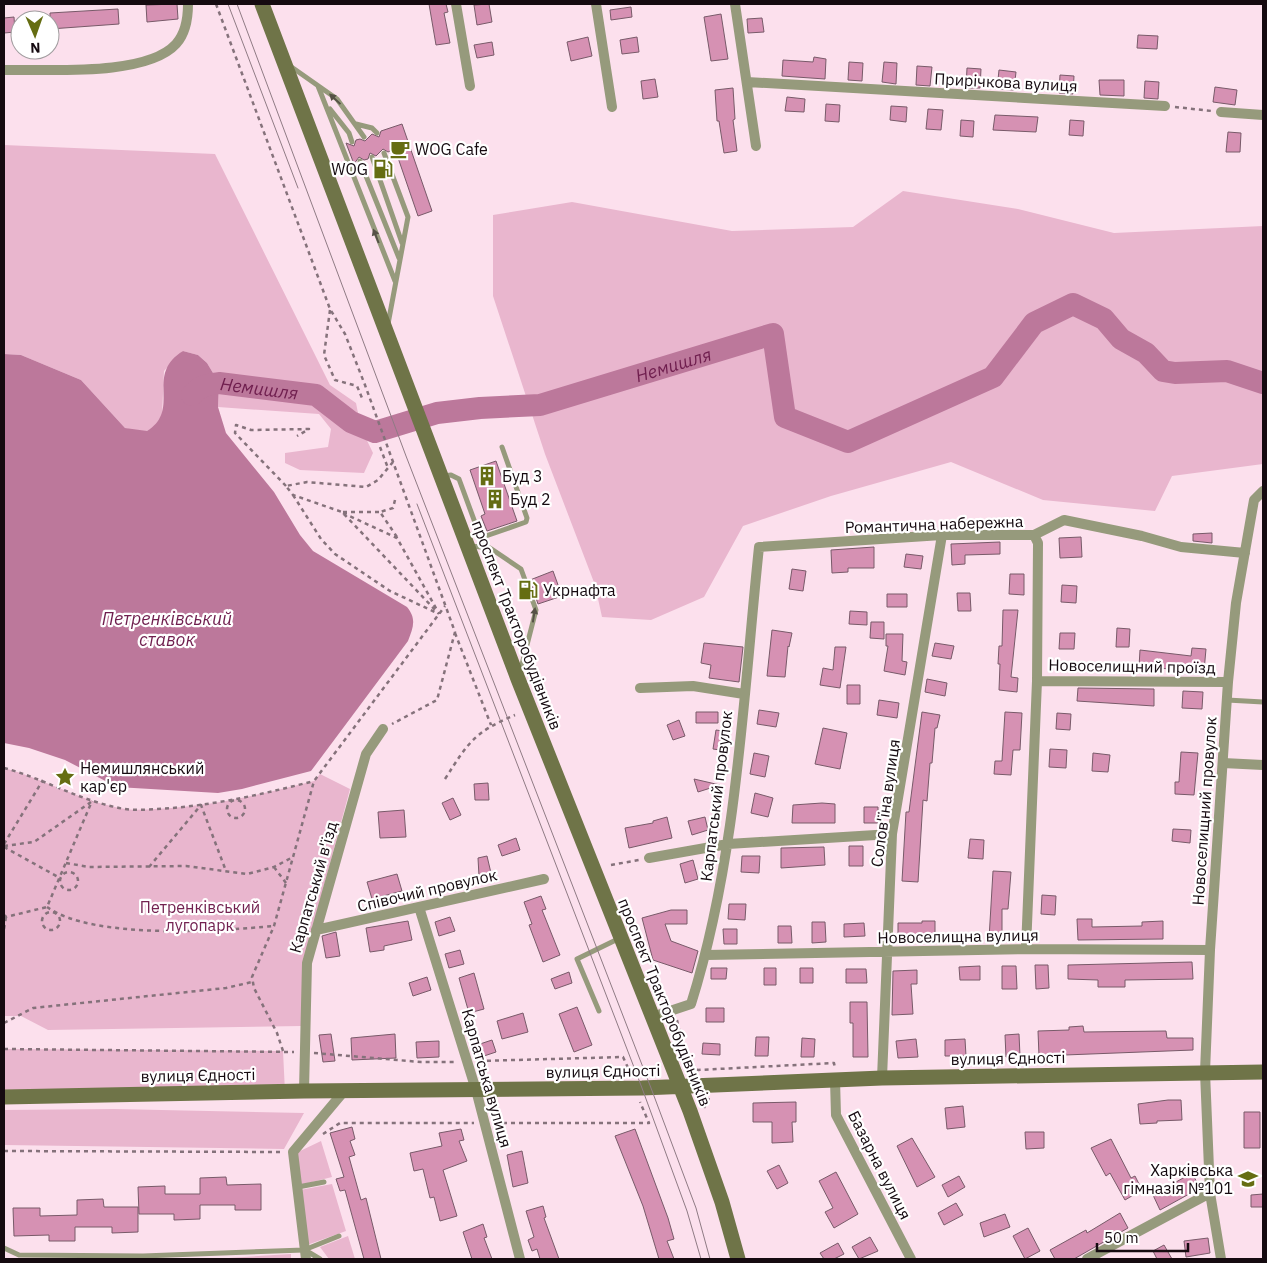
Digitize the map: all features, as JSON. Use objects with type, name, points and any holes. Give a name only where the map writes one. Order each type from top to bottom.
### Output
[{"type":"main road","name":"проспект Тракторобудівників","points":[[262,4],[400,372],[441,476],[474,542],[518,679],[678,1086],[690,1111],[722,1202],[738,1259]]},
{"type":"main road","name":"вулиця Єдності","points":[[4,1097],[678,1086],[882,1078],[1263,1072]]},
{"type":"street","points":[[4,70],[103,68],[143,63],[162,55],[176,44],[184,31],[188,4]]},
{"type":"street","points":[[456,4],[470,86]]},
{"type":"street","points":[[596,4],[612,107]]},
{"type":"street","points":[[735,4],[756,146]]},
{"type":"street","name":"Прирічкова вулиця","points":[[747,82],[1165,106]]},
{"type":"street","points":[[1221,112],[1263,116]]},
{"type":"street","points":[[1245,553],[1254,500],[1263,491]]},
{"type":"street","name":"Романтична набережна","points":[[759,547],[942,535],[1034,535],[1064,520],[1142,536],[1181,547],[1245,553]]},
{"type":"street","name":"Солов'їна вулиця","points":[[882,1078],[892,834],[942,535]]},
{"type":"street","points":[[1026,949],[1037,681],[1038,543],[1034,535]]},
{"type":"street","name":"Карпатський провулок","points":[[652,1017],[690,1004],[706,955],[728,844],[759,547]]},
{"type":"street","name":"Новоселищний провулок","points":[[1221,1259],[1210,1193],[1204,1072],[1210,950],[1228,682],[1236,603],[1245,553]]},
{"type":"street","name":"Новоселищний проїзд","points":[[1037,681],[1228,682]]},
{"type":"street","points":[[640,688],[693,686],[744,694]]},
{"type":"street","name":"Карпатський в'їзд","points":[[304,1091],[307,963],[366,754],[383,729]]},
{"type":"street","points":[[1223,763],[1263,765]]},
{"type":"street","points":[[649,858],[728,844],[892,834]]},
{"type":"street","name":"Співочий провулок","points":[[316,930],[544,879]]},
{"type":"street","name":"Карпатська вулиця","points":[[419,907],[476,1090],[520,1259]]},
{"type":"street","name":"Новоселищна вулиця","points":[[706,955],[1026,949],[1210,950]]},
{"type":"street","name":"Базарна вулиця","points":[[835,1080],[836,1115],[911,1259]]},
{"type":"street","points":[[305,1255],[293,1152],[345,1090]]},
{"type":"street","points":[[1087,1259],[1210,1193]]},
{"type":"lane","points":[[284,61],[337,99],[364,138]]},
{"type":"lane","points":[[318,86],[395,281]]},
{"type":"lane","points":[[325,103],[349,133],[352,142]]},
{"type":"lane","points":[[356,124],[372,128],[377,133]]},
{"type":"lane","points":[[384,153],[408,217],[395,281],[387,337]]},
{"type":"lane","points":[[372,157],[402,243]]},
{"type":"lane","points":[[360,161],[400,259]]},
{"type":"lane","points":[[474,542],[526,522],[527,518],[502,447]]},
{"type":"lane","points":[[474,542],[490,548],[521,569],[536,610],[518,679]]},
{"type":"lane","points":[[474,542],[484,547]]},
{"type":"lane","points":[[1227,700],[1263,702]]},
{"type":"lane","points":[[599,1011],[577,959],[620,938]]},
{"type":"lane","points":[[297,1187],[324,1182]]},
{"type":"lane","points":[[305,1255],[339,1236]]},
{"type":"lane","points":[[4,1248],[19,1255],[305,1255],[320,1259]]},
{"type":"path","points":[[216,4],[330,308],[345,334],[365,385],[445,606],[491,725]]},
{"type":"path","points":[[1165,106],[1221,112]]},
{"type":"path","points":[[330,308],[324,355],[335,380],[357,386],[362,398]]},
{"type":"path","points":[[297,436],[309,429],[251,430],[236,425],[235,433],[286,486],[321,539],[335,554],[390,591],[439,614]]},
{"type":"path","points":[[380,447],[388,468]]},
{"type":"path","points":[[286,486],[307,482],[366,486],[378,480],[393,462]]},
{"type":"path","points":[[293,495],[342,512],[397,538]]},
{"type":"path","points":[[342,512],[380,512],[392,508],[395,500]]},
{"type":"path","points":[[342,512],[439,614]]},
{"type":"path","points":[[380,512],[397,538],[439,614]]},
{"type":"path","points":[[283,1051],[277,1033],[252,982],[274,926],[314,782],[445,606]]},
{"type":"path","points":[[383,729],[437,700],[455,632]]},
{"type":"path","points":[[445,779],[467,744],[491,725],[515,715]]},
{"type":"path","points":[[4,768],[42,780],[92,801],[117,808],[148,810],[233,800],[314,782]]},
{"type":"path","points":[[4,846],[42,780]]},
{"type":"path","points":[[233,800],[240,801],[245,808],[244,814],[237,818],[231,817],[228,812],[228,806],[233,800]]},
{"type":"path","points":[[4,846],[34,842],[92,801]]},
{"type":"path","points":[[47,907],[92,801]]},
{"type":"path","points":[[149,866],[201,805]]},
{"type":"path","points":[[201,805],[226,871]]},
{"type":"path","points":[[4,846],[60,878]]},
{"type":"path","points":[[66,862],[89,867],[186,866],[247,874],[274,867],[294,857]]},
{"type":"path","points":[[610,865],[634,861]]},
{"type":"path","points":[[274,867],[286,883]]},
{"type":"path","points":[[65,872],[71,872],[77,878],[77,883],[71,889],[65,889],[61,885],[60,878],[65,872]]},
{"type":"path","points":[[4,929],[5,916],[47,907],[56,914],[60,920],[58,926],[54,929],[46,928],[42,920],[44,915],[49,912],[56,914],[69,919],[134,929],[182,931],[274,926]]},
{"type":"path","points":[[4,1023],[33,1008],[226,988],[252,982]]},
{"type":"path","points":[[675,1009],[686,1062],[698,1070],[834,1063],[835,1080]]},
{"type":"path","points":[[4,1049],[305,1052]]},
{"type":"path","points":[[321,1135],[340,1123],[649,1123],[640,1102]]},
{"type":"path","points":[[4,1151],[293,1152]]},
{"type":"green space","points":[[4,145],[215,154],[330,385],[356,403],[361,428],[373,453],[364,473],[300,470],[285,463],[285,453],[328,447],[331,429],[319,414],[218,407],[219,383],[207,363],[198,355],[183,351],[164,371],[162,416],[155,426],[147,431],[136,431],[125,428],[81,380],[21,355],[4,354]]},
{"type":"green space","points":[[903,191],[1018,209],[1114,233],[1263,226],[1263,464],[1172,476],[1155,511],[1043,500],[951,462],[831,496],[743,526],[704,597],[651,620],[602,617],[595,585],[545,454],[493,296],[493,215],[572,202],[732,231],[853,227]]},
{"type":"green space","name":"Петренківський лугопарк","points":[[4,768],[87,799],[115,807],[143,810],[190,806],[261,794],[314,781],[320,774],[350,789],[307,949],[301,1026],[48,1030],[21,1016],[4,1016]]},
{"type":"green space","points":[[4,1049],[283,1051],[285,1092],[4,1098]]},
{"type":"green space","points":[[114,1109],[304,1113],[284,1149],[4,1145],[4,1110]]},
{"type":"green space","points":[[321,1141],[332,1177],[300,1185],[296,1153]]},
{"type":"green space","points":[[332,1184],[346,1231],[307,1245],[300,1190]]},
{"type":"green space","points":[[348,1236],[355,1259],[329,1259],[320,1247]]},
{"type":"green space","points":[[291,1254],[291,1259],[213,1259]]},
{"type":"water","name":"Петренківський ставок","points":[[183,351],[198,355],[207,363],[219,383],[218,407],[226,433],[274,492],[300,535],[313,551],[407,607],[413,620],[413,628],[408,641],[311,771],[242,789],[218,793],[117,787],[65,760],[29,748],[4,743],[4,354],[21,355],[81,380],[125,428],[147,431],[157,422],[162,413],[166,371],[172,360]]},
{"type":"building","points":[[177,4],[178,19],[147,22],[146,5]]},
{"type":"building","points":[[429,4],[446,4],[448,12],[444,13],[450,43],[436,45]]},
{"type":"building","points":[[489,4],[492,22],[477,25],[474,5]]},
{"type":"building","points":[[631,7],[632,17],[611,20],[610,10]]},
{"type":"building","points":[[118,9],[119,24],[60,28],[60,12]]},
{"type":"building","points":[[721,14],[728,59],[711,61],[704,17]]},
{"type":"building","points":[[10,17],[10,32],[4,33],[4,18]]},
{"type":"building","points":[[762,18],[764,32],[748,33],[747,19]]},
{"type":"building","points":[[1138,35],[1158,36],[1157,49],[1137,48]]},
{"type":"building","points":[[588,37],[592,56],[571,61],[567,42]]},
{"type":"building","points":[[637,37],[639,52],[622,54],[620,40]]},
{"type":"building","points":[[492,42],[494,55],[477,58],[474,45]]},
{"type":"building","points":[[814,57],[826,59],[825,79],[782,76],[783,60],[813,62]]},
{"type":"building","points":[[849,62],[863,63],[862,81],[848,80]]},
{"type":"building","points":[[884,62],[897,63],[896,84],[882,82]]},
{"type":"building","points":[[917,66],[932,67],[930,86],[916,85]]},
{"type":"building","points":[[967,68],[981,69],[980,88],[966,88]]},
{"type":"building","points":[[999,70],[1016,72],[1014,90],[997,89]]},
{"type":"building","points":[[1060,75],[1074,76],[1073,94],[1059,93]]},
{"type":"building","points":[[655,79],[658,97],[643,99],[641,81]]},
{"type":"building","points":[[1099,80],[1124,80],[1124,96],[1100,95]]},
{"type":"building","points":[[1145,81],[1159,82],[1158,99],[1144,98]]},
{"type":"building","points":[[1215,87],[1237,90],[1235,105],[1213,102]]},
{"type":"building","points":[[733,88],[735,119],[733,120],[737,151],[724,153],[719,121],[717,121],[715,90]]},
{"type":"building","points":[[787,97],[805,99],[804,112],[785,111]]},
{"type":"building","points":[[826,104],[840,105],[839,122],[825,121]]},
{"type":"building","points":[[891,106],[907,107],[906,122],[890,120]]},
{"type":"building","points":[[928,109],[943,110],[941,130],[926,129]]},
{"type":"building","points":[[995,115],[1038,117],[1036,132],[993,130]]},
{"type":"building","points":[[961,120],[974,121],[973,137],[960,136]]},
{"type":"building","points":[[1070,120],[1084,121],[1083,136],[1069,135]]},
{"type":"building","points":[[402,124],[432,211],[418,216],[395,149],[388,152],[383,149],[376,156],[370,153],[368,159],[364,160],[359,157],[354,164],[346,143],[354,146],[356,140],[365,141],[372,134],[379,137],[381,131]]},
{"type":"building","points":[[1228,132],[1241,133],[1240,152],[1226,152]]},
{"type":"building","points":[[496,461],[517,521],[487,531],[481,516],[485,514],[470,470]]},
{"type":"building","points":[[1212,533],[1212,543],[1193,541],[1193,534]]},
{"type":"building","points":[[1081,537],[1082,557],[1060,558],[1059,538]]},
{"type":"building","points":[[1000,542],[1000,554],[965,555],[965,564],[952,565],[951,544]]},
{"type":"building","points":[[874,547],[874,568],[848,568],[848,572],[832,573],[831,550]]},
{"type":"building","points":[[906,554],[923,556],[921,569],[904,567]]},
{"type":"building","points":[[792,569],[806,571],[803,591],[789,589]]},
{"type":"building","points":[[553,571],[562,596],[538,604],[530,580]]},
{"type":"building","points":[[1010,574],[1024,574],[1024,595],[1009,594]]},
{"type":"building","points":[[1062,585],[1077,586],[1076,603],[1061,602]]},
{"type":"building","points":[[957,593],[970,593],[971,611],[958,611]]},
{"type":"building","points":[[887,594],[907,594],[907,607],[887,607]]},
{"type":"building","points":[[1003,610],[1018,610],[1011,677],[1018,678],[1017,692],[999,690],[1000,664],[998,664],[999,646],[1002,646]]},
{"type":"building","points":[[850,611],[867,612],[867,625],[849,624]]},
{"type":"building","points":[[871,622],[884,622],[884,639],[870,638]]},
{"type":"building","points":[[1117,628],[1130,629],[1129,647],[1116,647]]},
{"type":"building","points":[[772,630],[792,633],[788,646],[785,677],[767,676]]},
{"type":"building","points":[[1060,633],[1075,633],[1074,649],[1059,649]]},
{"type":"building","points":[[886,634],[903,634],[902,661],[907,662],[905,675],[884,671],[888,646],[886,646]]},
{"type":"building","points":[[704,643],[743,647],[739,682],[709,678],[711,665],[701,663]]},
{"type":"building","points":[[935,643],[954,646],[951,659],[932,656]]},
{"type":"building","points":[[835,647],[846,647],[840,688],[820,685],[823,668],[833,670]]},
{"type":"building","points":[[1192,648],[1206,649],[1204,671],[1139,667],[1140,650],[1191,656]]},
{"type":"building","points":[[927,679],[947,683],[945,696],[925,692]]},
{"type":"building","points":[[847,685],[860,685],[860,704],[847,704]]},
{"type":"building","points":[[1078,688],[1154,689],[1154,706],[1077,701]]},
{"type":"building","points":[[1183,691],[1203,692],[1202,709],[1182,708]]},
{"type":"building","points":[[879,700],[899,703],[897,718],[877,715]]},
{"type":"building","points":[[759,710],[779,713],[776,727],[757,724]]},
{"type":"building","points":[[696,712],[718,712],[718,723],[696,723]]},
{"type":"building","points":[[922,712],[940,715],[937,728],[935,728],[927,801],[923,800],[918,882],[902,881],[906,812],[909,812]]},
{"type":"building","points":[[1005,712],[1022,713],[1020,750],[1013,750],[1011,775],[994,774],[995,761],[1002,761]]},
{"type":"building","points":[[1057,713],[1071,714],[1070,730],[1056,729]]},
{"type":"building","points":[[679,720],[685,736],[673,740],[667,725]]},
{"type":"building","points":[[823,728],[847,733],[840,769],[815,764]]},
{"type":"building","points":[[716,730],[730,732],[727,751],[713,749]]},
{"type":"building","points":[[1050,749],[1067,750],[1066,768],[1049,767]]},
{"type":"building","points":[[1181,752],[1198,753],[1194,795],[1175,794],[1175,782],[1179,782]]},
{"type":"building","points":[[754,753],[769,756],[765,777],[750,774]]},
{"type":"building","points":[[1093,753],[1110,755],[1108,772],[1092,771]]},
{"type":"building","points":[[694,779],[720,785],[698,792]]},
{"type":"building","points":[[488,783],[489,800],[475,800],[474,784]]},
{"type":"building","points":[[755,793],[773,798],[768,817],[751,813]]},
{"type":"building","points":[[453,798],[461,815],[450,820],[442,803]]},
{"type":"building","points":[[835,804],[835,823],[792,823],[793,805]]},
{"type":"building","points":[[864,807],[878,807],[878,823],[864,823]]},
{"type":"building","points":[[404,810],[406,837],[380,838],[378,812]]},
{"type":"building","points":[[667,817],[672,838],[629,848],[625,828],[653,823],[653,821]]},
{"type":"building","points":[[705,817],[708,830],[692,835],[688,821]]},
{"type":"building","points":[[1173,829],[1191,830],[1190,843],[1172,841]]},
{"type":"building","points":[[516,838],[520,850],[502,856],[498,845]]},
{"type":"building","points":[[970,839],[984,840],[983,859],[968,858]]},
{"type":"building","points":[[849,846],[863,846],[863,866],[849,866]]},
{"type":"building","points":[[824,847],[825,865],[781,868],[781,848]]},
{"type":"building","points":[[487,856],[491,873],[479,876],[478,858]]},
{"type":"building","points":[[742,856],[760,856],[759,873],[741,872]]},
{"type":"building","points":[[693,860],[698,879],[685,883],[680,864]]},
{"type":"building","points":[[993,871],[1011,872],[1008,909],[1002,909],[1002,939],[989,939]]},
{"type":"building","points":[[397,874],[402,891],[372,899],[367,882]]},
{"type":"building","points":[[1042,895],[1056,896],[1055,915],[1041,914]]},
{"type":"building","points":[[541,896],[546,909],[542,910],[560,955],[543,962],[529,925],[532,924],[524,902]]},
{"type":"building","points":[[729,904],[746,904],[745,920],[728,919]]},
{"type":"building","points":[[671,910],[687,910],[687,924],[665,924],[671,941],[698,951],[692,973],[653,960],[642,918]]},
{"type":"building","points":[[450,917],[455,931],[439,936],[435,922]]},
{"type":"building","points":[[1077,919],[1092,919],[1092,927],[1142,926],[1142,922],[1163,921],[1163,939],[1078,940]]},
{"type":"building","points":[[408,921],[412,940],[384,946],[384,950],[370,952],[366,928]]},
{"type":"building","points":[[922,921],[935,921],[935,939],[898,940],[898,923],[922,923]]},
{"type":"building","points":[[812,922],[825,922],[826,942],[812,943]]},
{"type":"building","points":[[864,923],[865,936],[844,937],[844,924]]},
{"type":"building","points":[[778,926],[791,926],[792,943],[778,943]]},
{"type":"building","points":[[723,929],[737,929],[737,944],[724,944]]},
{"type":"building","points":[[336,932],[340,956],[326,958],[322,936]]},
{"type":"building","points":[[460,950],[464,964],[449,968],[445,954]]},
{"type":"building","points":[[1192,962],[1193,979],[1125,980],[1125,987],[1098,987],[1098,980],[1068,979],[1068,965]]},
{"type":"building","points":[[1035,965],[1048,965],[1049,988],[1036,989]]},
{"type":"building","points":[[980,966],[980,980],[960,980],[959,967]]},
{"type":"building","points":[[1002,966],[1016,966],[1017,989],[1002,989]]},
{"type":"building","points":[[711,968],[727,968],[726,979],[711,979]]},
{"type":"building","points":[[764,968],[776,968],[776,985],[764,985]]},
{"type":"building","points":[[800,968],[813,968],[813,983],[800,983]]},
{"type":"building","points":[[846,969],[866,969],[867,983],[846,983]]},
{"type":"building","points":[[917,970],[917,984],[911,984],[913,1014],[892,1015],[893,971]]},
{"type":"building","points":[[569,972],[572,983],[555,989],[551,979]]},
{"type":"building","points":[[474,973],[484,1009],[469,1013],[459,978]]},
{"type":"building","points":[[427,977],[431,990],[413,996],[409,983]]},
{"type":"building","points":[[850,1002],[867,1002],[868,1057],[853,1057],[853,1023],[850,1023]]},
{"type":"building","points":[[577,1007],[592,1045],[574,1052],[559,1014]]},
{"type":"building","points":[[706,1008],[724,1008],[724,1022],[706,1022]]},
{"type":"building","points":[[523,1013],[528,1032],[502,1039],[497,1021]]},
{"type":"building","points":[[1083,1026],[1084,1032],[1166,1031],[1167,1038],[1193,1038],[1193,1050],[1039,1056],[1038,1031],[1069,1030],[1069,1027]]},
{"type":"building","points":[[331,1034],[335,1061],[323,1062],[319,1035]]},
{"type":"building","points":[[395,1034],[396,1058],[352,1060],[351,1038]]},
{"type":"building","points":[[1019,1034],[1020,1056],[1006,1057],[1005,1035]]},
{"type":"building","points":[[756,1037],[769,1037],[768,1056],[755,1056]]},
{"type":"building","points":[[802,1038],[815,1039],[814,1057],[801,1057]]},
{"type":"building","points":[[916,1039],[918,1057],[898,1058],[896,1041]]},
{"type":"building","points":[[965,1039],[966,1056],[945,1056],[945,1040]]},
{"type":"building","points":[[492,1040],[496,1052],[478,1058],[474,1046]]},
{"type":"building","points":[[439,1041],[439,1057],[417,1058],[416,1042]]},
{"type":"building","points":[[703,1043],[720,1044],[720,1055],[702,1054]]},
{"type":"building","points":[[1181,1100],[1182,1120],[1140,1124],[1138,1104]]},
{"type":"building","points":[[796,1102],[796,1122],[792,1122],[793,1142],[772,1143],[772,1122],[753,1122],[753,1103]]},
{"type":"building","points":[[963,1106],[965,1127],[947,1129],[945,1108]]},
{"type":"building","points":[[1244,1112],[1260,1112],[1260,1148],[1244,1148]]},
{"type":"building","points":[[352,1127],[355,1139],[350,1141],[355,1155],[349,1157],[361,1200],[366,1198],[381,1259],[364,1259],[345,1190],[340,1191],[336,1179],[344,1177],[330,1133]]},
{"type":"building","points":[[461,1129],[464,1140],[459,1141],[467,1161],[443,1170],[457,1216],[440,1221],[434,1197],[430,1198],[423,1169],[414,1171],[410,1153],[442,1146],[439,1133]]},
{"type":"building","points":[[635,1129],[668,1218],[674,1239],[667,1241],[674,1259],[659,1259],[643,1206],[615,1136]]},
{"type":"building","points":[[1025,1132],[1044,1132],[1044,1148],[1026,1149]]},
{"type":"building","points":[[912,1138],[935,1177],[917,1187],[897,1146]]},
{"type":"building","points":[[1111,1139],[1131,1178],[1135,1176],[1142,1190],[1125,1200],[1110,1173],[1106,1176],[1091,1148]]},
{"type":"building","points":[[522,1151],[528,1183],[513,1187],[507,1155]]},
{"type":"building","points":[[779,1165],[788,1183],[777,1189],[767,1171]]},
{"type":"building","points":[[836,1172],[858,1214],[834,1228],[825,1212],[833,1208],[819,1181]]},
{"type":"building","points":[[1192,1173],[1200,1188],[1160,1210],[1153,1195]]},
{"type":"building","points":[[959,1176],[965,1187],[948,1197],[942,1185]]},
{"type":"building","points":[[226,1177],[227,1185],[261,1184],[261,1210],[235,1210],[235,1205],[200,1205],[200,1219],[174,1220],[174,1214],[139,1214],[138,1187],[165,1186],[165,1194],[200,1194],[200,1178]]},
{"type":"building","points":[[1263,1194],[1263,1207],[1251,1207],[1251,1195]]},
{"type":"building","points":[[103,1199],[104,1207],[138,1207],[138,1232],[112,1233],[112,1227],[75,1227],[75,1241],[49,1241],[49,1235],[14,1236],[13,1208],[40,1208],[40,1216],[77,1215],[77,1200]]},
{"type":"building","points":[[956,1203],[963,1215],[944,1225],[938,1213]]},
{"type":"building","points":[[543,1206],[546,1217],[544,1218],[559,1259],[540,1259],[537,1249],[532,1251],[528,1240],[534,1237],[526,1211]]},
{"type":"building","points":[[1120,1213],[1128,1228],[1074,1259],[1055,1259],[1050,1250],[1086,1230],[1087,1233]]},
{"type":"building","points":[[1005,1214],[1010,1227],[984,1237],[980,1223]]},
{"type":"building","points":[[483,1224],[487,1237],[484,1238],[492,1259],[472,1259],[463,1232]]},
{"type":"building","points":[[1028,1228],[1040,1251],[1025,1259],[1013,1236]]},
{"type":"building","points":[[870,1237],[878,1251],[859,1259],[852,1247]]},
{"type":"building","points":[[1208,1238],[1210,1253],[1186,1257],[1184,1241]]},
{"type":"building","points":[[838,1243],[844,1254],[834,1259],[824,1259],[820,1253]]},
{"type":"building","points":[[1164,1245],[1172,1259],[1157,1259],[1153,1251]]},
{"type":"waterway","name":"Немишля","points":[[192,395],[201,387],[219,383],[316,395],[351,422],[375,432],[437,413],[480,408],[540,405],[773,334],[785,417],[848,442],[993,377],[1034,323],[1073,304],[1104,319],[1121,339],[1146,353],[1163,371],[1175,373],[1227,371],[1263,383]]},
{"type":"tram line","points":[[228,4],[298,188]]},
{"type":"tram line","points":[[237,4],[406,456],[651,1088],[696,1208],[710,1259]]},
{"type":"tram line","points":[[417,504],[642,1088],[687,1211],[701,1259]]},
{"type":"place","name":"WOG Cafe","points":[[400,149]]},
{"type":"place","name":"WOG","points":[[383,169]]},
{"type":"place","name":"Буд 3","points":[[487,476]]},
{"type":"place","name":"Буд 2","points":[[495,499]]},
{"type":"place","name":"Укрнафта","points":[[528,590]]},
{"type":"place","name":"Немишлянський кар'єр","points":[[65,777]]},
{"type":"place","name":"Харківська гімназія №101","points":[[1248,1179]]}]
